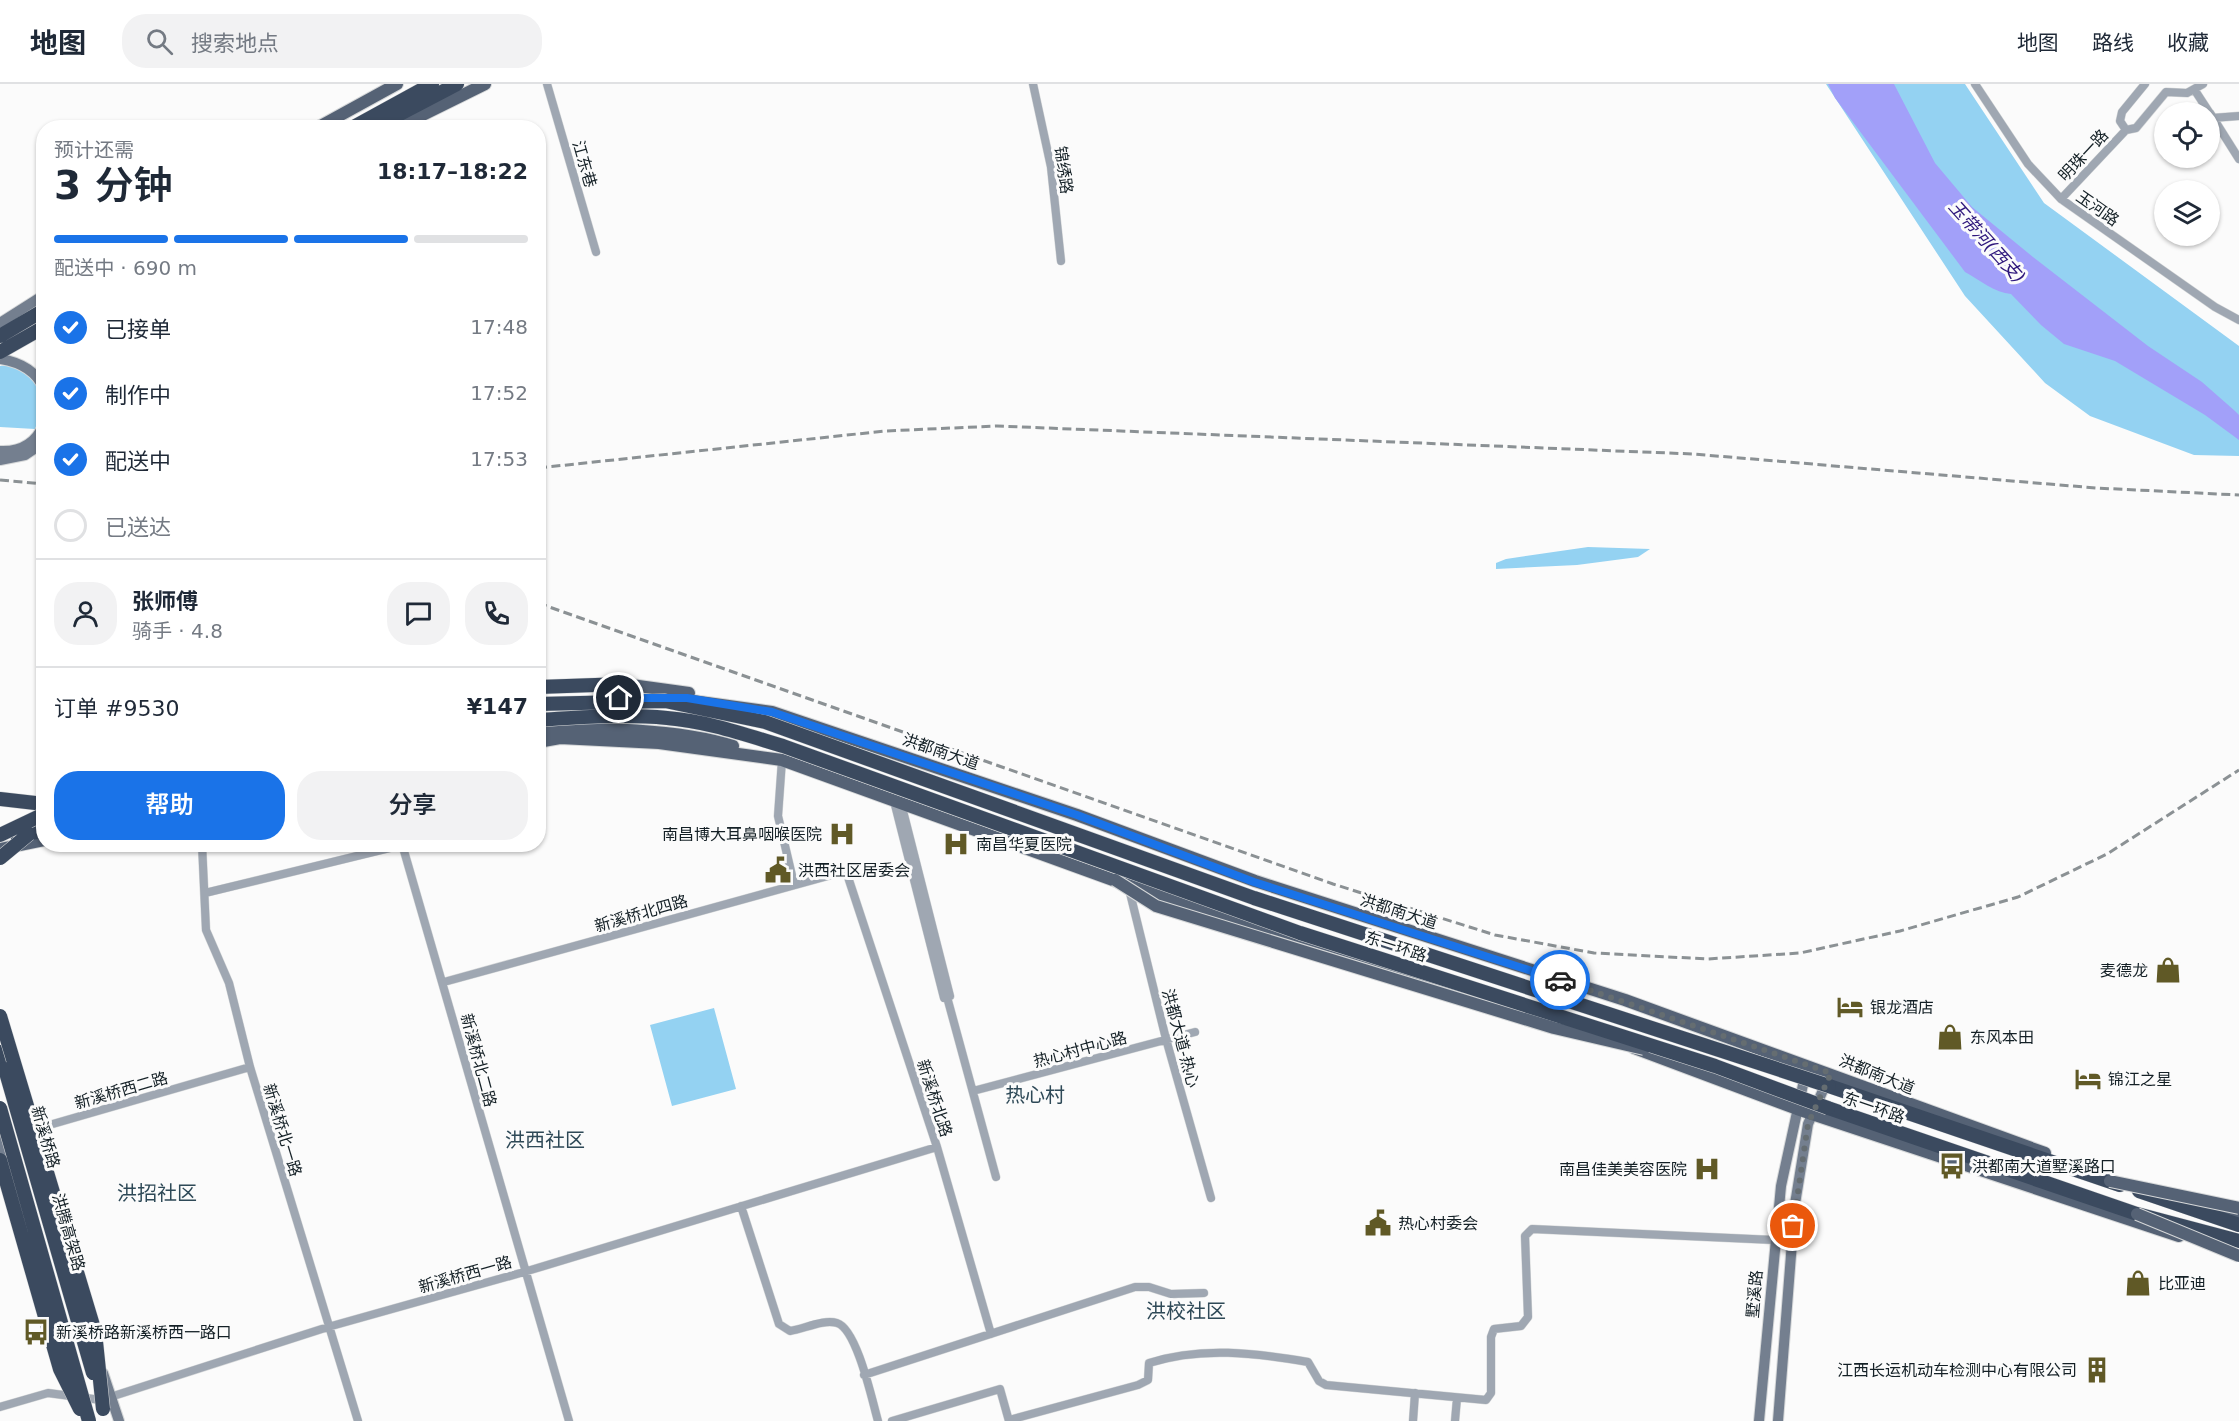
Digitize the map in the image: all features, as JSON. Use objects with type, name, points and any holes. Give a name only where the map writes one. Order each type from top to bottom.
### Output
[{"type":"highway","points":[[367,120],[432,84]]},
{"type":"highway","points":[[388,120],[457,84]]},
{"type":"highway","points":[[0,336],[36,315]]},
{"type":"highway","points":[[0,352],[36,332]]},
{"type":"highway","points":[[546,687],[624,684]]},
{"type":"highway","name":"东一环路","points":[[546,703],[665,701],[765,722],[1254,898],[1753,1059],[2239,1225]]},
{"type":"highway","name":"东一环路","points":[[546,719],[576,717],[668,718],[740,734],[783,747],[1300,933],[1715,1066],[1827,1108],[2137,1214],[2239,1241]]},
{"type":"highway","points":[[0,799],[36,803]]},
{"type":"highway","points":[[0,835],[36,819]]},
{"type":"highway","points":[[0,835],[36,833]]},
{"type":"highway","points":[[0,858],[36,833]]},
{"type":"highway","points":[[0,1016],[94,1332],[105,1415]]},
{"type":"highway","name":"洪腾高架路","points":[[0,1052],[105,1415]]},
{"type":"highway","name":"洪腾高架路","points":[[0,1108],[86,1421]]},
{"type":"highway","points":[[0,1160],[60,1369],[86,1421]]},
{"type":"main road","points":[[332,120],[397,84]]},
{"type":"main road","points":[[412,120],[484,84]]},
{"type":"main road","points":[[0,323],[36,300]]},
{"type":"main road","points":[[0,359],[17,362],[33,372],[36,377]]},
{"type":"main road","points":[[0,460],[16,458],[36,441]]},
{"type":"main road","points":[[0,451],[30,448]]},
{"type":"main road","points":[[624,684],[679,691],[772,712]]},
{"type":"main road","name":"洪都南大道","points":[[546,701],[562,698],[687,698],[772,712],[1077,815],[1254,882],[1625,1000],[1831,1073],[1892,1099],[2192,1204],[2239,1217]]},
{"type":"main road","points":[[546,731],[561,729],[623,731],[712,739],[777,759],[1128,885],[1587,1030],[1797,1109],[2144,1226],[2239,1254]]},
{"type":"main road","points":[[546,741],[560,738],[659,743],[777,759]]},
{"type":"main road","points":[[0,827],[36,817]]},
{"type":"main road","points":[[0,849],[36,842]]},
{"type":"main road","points":[[1115,880],[1156,906],[1554,1028],[1715,1066]]},
{"type":"main road","name":"新溪桥路","points":[[0,1032],[89,1337],[119,1421]]},
{"type":"main road","name":"墅溪路","points":[[1759,1421],[1780,1186],[1808,1065]]},
{"type":"main road","name":"墅溪路","points":[[1778,1421],[1795,1204],[1808,1124],[1831,1073]]},
{"type":"main road","points":[[0,1137],[86,1421]]},
{"type":"main road","points":[[2110,1181],[2239,1208]]},
{"type":"main road","points":[[2137,1214],[2239,1254]]},
{"type":"street","name":"江东巷","points":[[547,84],[596,252]]},
{"type":"street","name":"锦绣路","points":[[1033,84],[1051,167],[1061,261]]},
{"type":"street","name":"玉河路","points":[[1975,84],[2028,164],[2061,199],[2215,307],[2239,320]]},
{"type":"street","name":"明珠一路","points":[[2126,130],[2120,121],[2122,112],[2145,84]]},
{"type":"street","name":"明珠一路","points":[[2061,199],[2126,130],[2136,128],[2166,92],[2187,93],[2203,84]]},
{"type":"street","points":[[2194,89],[2202,102]]},
{"type":"street","points":[[2220,115],[2239,116]]},
{"type":"street","points":[[2220,130],[2239,159]]},
{"type":"street","points":[[777,759],[778,816],[794,884]]},
{"type":"street","points":[[898,802],[944,998],[947,997],[996,1177]]},
{"type":"street","name":"新溪桥北一路","points":[[202,852],[206,930],[229,982],[250,1067],[358,1421]]},
{"type":"street","points":[[205,893],[373,852]]},
{"type":"street","name":"新溪桥北二路","points":[[404,852],[444,982],[524,1272],[569,1421]]},
{"type":"street","name":"新溪桥北四路","points":[[444,982],[846,871]]},
{"type":"street","name":"新溪桥北路","points":[[846,871],[937,1147],[991,1334]]},
{"type":"street","name":"洪都大道-热心","points":[[1128,885],[1166,1039],[1211,1197]]},
{"type":"street","name":"热心村中心路","points":[[973,1091],[1195,1032]]},
{"type":"street","name":"新溪桥西二路","points":[[0,1129],[29,1131],[250,1067]]},
{"type":"street","name":"新溪桥西一路","points":[[0,1407],[48,1392],[101,1400],[112,1397],[328,1327],[524,1272],[937,1147]]},
{"type":"street","points":[[741,1206],[779,1324],[790,1331],[832,1322],[845,1327],[854,1343],[878,1421]]},
{"type":"street","points":[[892,1421],[1000,1389],[1009,1421],[1138,1385],[1148,1380],[1149,1363],[1197,1353],[1232,1352],[1308,1362],[1319,1381],[1326,1385],[1482,1401],[1490,1397],[1491,1337],[1494,1329],[1521,1326],[1526,1323],[1528,1317],[1525,1236],[1532,1229],[1774,1239]]},
{"type":"street","points":[[864,1375],[1135,1287],[1149,1287],[1171,1294],[1204,1293]]},
{"type":"street","points":[[1413,1421],[1415,1393]]},
{"type":"street","points":[[1455,1421],[1457,1398]]},
{"type":"shaded area","points":[[1826,84],[1965,84],[2044,203],[2239,346],[2239,456],[2194,455],[2090,416],[2045,383],[1965,296]]},
{"type":"shaded area","points":[[0,366],[8,366],[22,371],[36,384],[36,426],[35,429],[0,427]]},
{"type":"shaded area","points":[[1588,547],[1650,549],[1638,557],[1577,565],[1496,569],[1496,563],[1506,559]]},
{"type":"shaded area","points":[[714,1008],[736,1089],[672,1106],[650,1025]]},
{"type":"water","name":"玉带河(西支)","points":[[1828,84],[1894,84],[1935,163],[1972,207],[2148,346],[2202,382],[2239,415],[2239,440],[2205,415],[2115,361],[2064,344],[2041,325],[2011,294],[1993,289],[1965,272],[1835,98]]},
{"type":"railway","points":[[546,467],[885,431],[997,426],[1693,454],[2096,488],[2239,495]]},
{"type":"railway","points":[[0,480],[36,483]]},
{"type":"railway","points":[[546,606],[1333,884],[1495,935],[1594,953],[1708,959],[1800,953],[1900,931],[2018,897],[2107,854],[2239,770]]},
{"type":"way so far","points":[[1560,980],[1625,1000],[1831,1073],[1808,1124],[1793,1226]]},
{"type":"place","name":"南昌博大耳鼻咽喉医院","points":[[842,834]]},
{"type":"place","name":"南昌华夏医院","points":[[956,844]]},
{"type":"place","name":"洪西社区居委会","points":[[778,870]]},
{"type":"place","name":"麦德龙","points":[[2168,970]]},
{"type":"place","name":"银龙酒店","points":[[1850,1007]]},
{"type":"place","name":"东风本田","points":[[1950,1037]]},
{"type":"place","name":"锦江之星","points":[[2088,1079]]},
{"type":"place","name":"洪都南大道墅溪路口","points":[[1952,1166]]},
{"type":"place","name":"南昌佳美美容医院","points":[[1707,1169]]},
{"type":"place","name":"热心村委会","points":[[1378,1223]]},
{"type":"place","name":"比亚迪","points":[[2138,1283]]},
{"type":"place","name":"新溪桥路新溪桥西一路口","points":[[36,1332]]},
{"type":"place","name":"江西长运机动车检测中心有限公司","points":[[2097,1370]]},
{"type":"district","name":"热心村","points":[[1035,1095]]},
{"type":"district","name":"洪西社区","points":[[545,1140]]},
{"type":"district","name":"洪招社区","points":[[157,1193]]},
{"type":"district","name":"洪校社区","points":[[1186,1311]]},
{"type":"route","points":[[619,698],[687,698],[772,712],[1077,815],[1254,882],[1560,980]]}]
